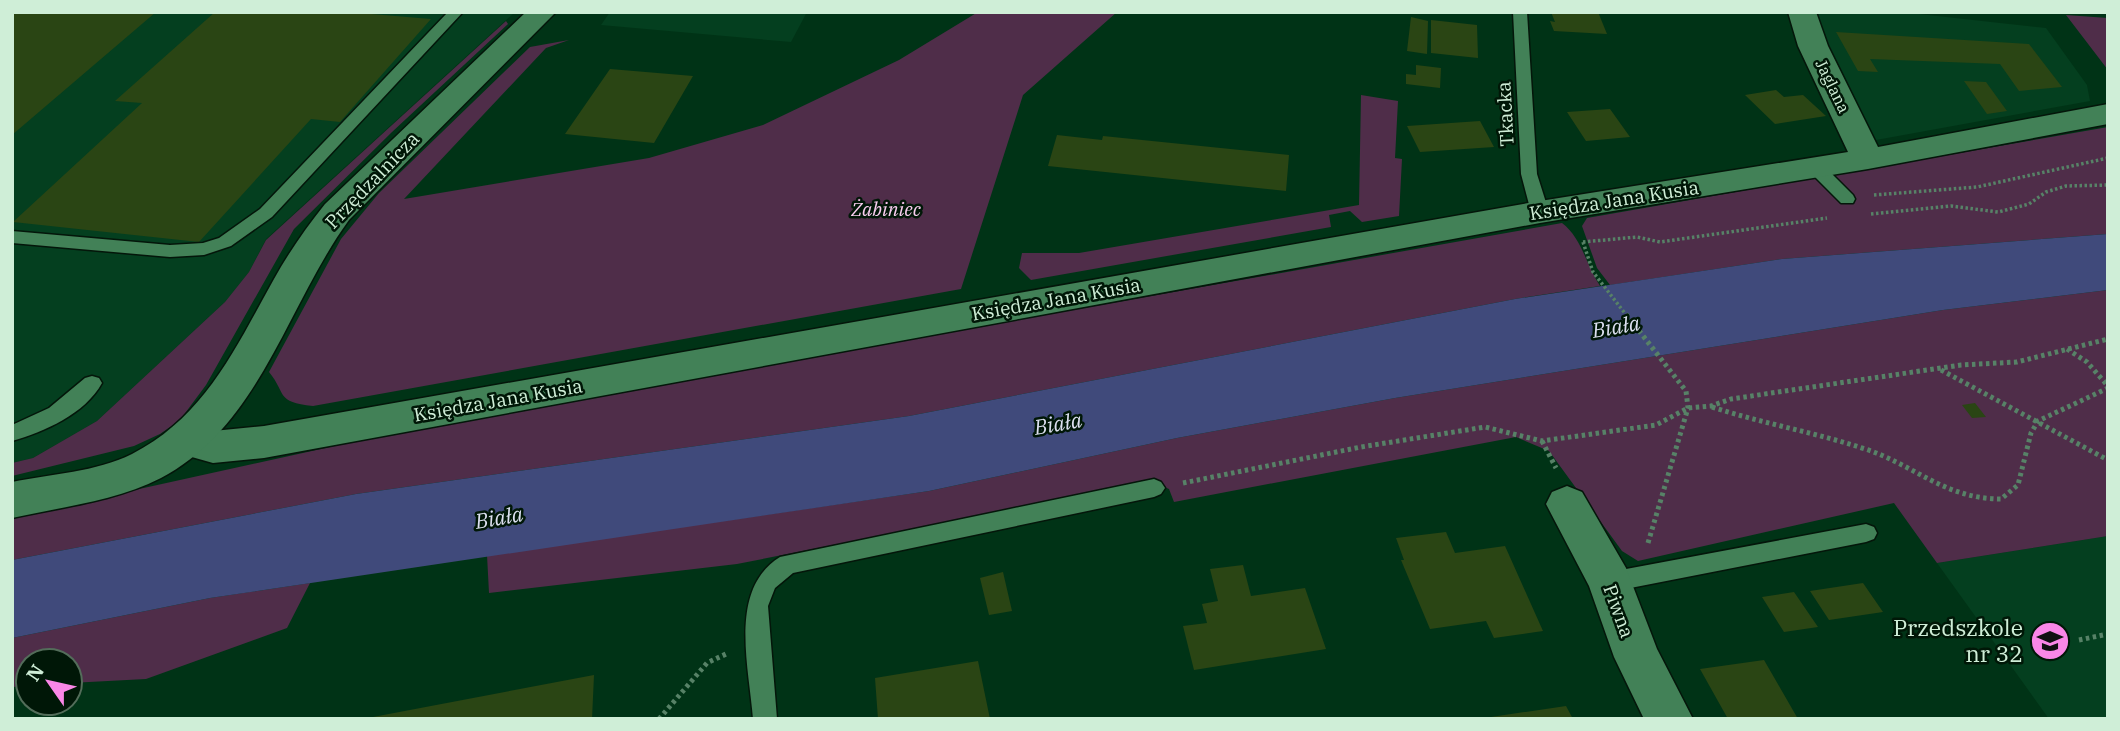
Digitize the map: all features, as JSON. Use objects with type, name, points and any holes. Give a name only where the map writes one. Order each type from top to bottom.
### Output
[{"type":"street","name":"Przędzalnicza","points":[[188,441],[219,411],[293,275],[336,213],[542,12]]},
{"type":"street","name":"Jaglana","points":[[1802,12],[1813,46],[1868,159]]},
{"type":"street","name":"Księdza Jana Kusia","points":[[188,441],[213,447],[264,442],[1540,212],[1868,159],[2108,114]]},
{"type":"street","points":[[12,500],[145,467],[188,441]]},
{"type":"street","name":"Piwna","points":[[1567,504],[1610,582],[1637,657],[1669,719]]},
{"type":"lane","points":[[12,237],[170,251],[204,249],[225,243],[266,213],[456,12]]},
{"type":"lane","name":"Tkacka","points":[[1520,12],[1529,174],[1540,212]]},
{"type":"lane","points":[[1815,167],[1847,199]]},
{"type":"lane","points":[[12,433],[50,418],[80,397],[92,383]]},
{"type":"lane","points":[[765,719],[757,606],[760,589],[771,574],[788,564],[1154,488]]},
{"type":"lane","points":[[1610,582],[1866,533]]},
{"type":"path","points":[[1847,199],[1913,190],[1977,187],[2108,158]]},
{"type":"path","points":[[1861,215],[1951,206],[1979,212],[1998,212],[2029,204],[2046,192],[2066,186],[2108,185]]},
{"type":"path","points":[[1583,242],[1637,237],[1660,242],[1835,218]]},
{"type":"path","points":[[1581,234],[1594,272],[1686,391],[1688,408],[1653,534]]},
{"type":"path","points":[[1154,488],[1361,447],[1485,426],[1542,441],[1656,425],[1688,408],[1712,406],[1751,395],[1940,369],[1961,363],[2013,363],[2086,341],[2108,340]]},
{"type":"path","points":[[1712,406],[1763,424],[1864,448],[1933,485],[1985,499],[2001,499],[2018,485],[2031,433],[2038,421],[2108,387],[2087,362],[2066,348]]},
{"type":"path","points":[[2087,362],[2094,361]]},
{"type":"path","points":[[1940,369],[2108,460]]},
{"type":"path","points":[[2079,640],[2108,634]]},
{"type":"path","points":[[659,719],[707,663],[760,642]]},
{"type":"shaded area","points":[[12,12],[515,12],[266,239],[249,272],[225,302],[97,421],[33,458],[12,463]]},
{"type":"shaded area","points":[[610,12],[807,12],[791,42],[601,25]]},
{"type":"shaded area","points":[[1808,12],[1901,12],[2046,28],[2087,85],[2090,101],[1876,140],[1866,135]]},
{"type":"shaded area","name":"Przedszkole nr 32","points":[[2108,536],[2108,719],[2049,719],[1937,563]]},
{"type":"green space","name":"Żabiniec","points":[[978,12],[1117,12],[1023,95],[961,289],[313,406],[287,399],[269,372],[341,239],[379,193],[530,47],[569,40],[546,48],[404,199],[649,158],[763,125],[899,60]]},
{"type":"green space","points":[[2066,15],[2108,18],[2108,70]]},
{"type":"green space","points":[[506,21],[508,24],[392,132],[294,229],[206,385],[180,420],[160,434],[134,446],[12,476],[12,463],[33,458],[97,421],[225,302],[249,272],[266,240]]},
{"type":"green space","points":[[1361,95],[1398,101],[1395,158],[1402,159],[1399,216],[1362,222],[1350,211],[1329,215],[1331,227],[1031,280],[1019,268],[1022,253],[1079,253],[1359,205]]},
{"type":"green space","points":[[2108,127],[2108,234],[1782,259],[1610,285],[1597,268],[1582,226],[1587,218]]},
{"type":"green space","points":[[1562,223],[1579,244],[1600,286],[1515,299],[909,416],[356,494],[12,560],[12,517],[448,421]]},
{"type":"green space","points":[[2108,290],[2108,536],[1937,563],[1894,503],[1638,561],[1622,551],[1549,451],[1516,437],[1174,502],[1169,489],[1153,482],[737,564],[489,593],[487,555],[929,491],[1177,438],[1395,398],[1943,310]]},
{"type":"green space","points":[[310,583],[287,628],[146,679],[84,682],[84,647],[14,647],[12,687],[12,638],[210,598]]},
{"type":"water","name":"Biała","points":[[2108,234],[2108,290],[1943,310],[1395,398],[1177,438],[929,491],[210,598],[12,638],[12,560],[356,494],[909,416],[1515,299],[1782,259]]},
{"type":"building","points":[[12,12],[156,12],[12,135]]},
{"type":"building","points":[[215,12],[348,12],[431,19],[340,122],[311,119],[199,242],[13,222],[142,103],[115,101]]},
{"type":"building","points":[[1551,12],[1598,12],[1607,34],[1554,31],[1550,21],[1555,22]]},
{"type":"building","points":[[1411,17],[1428,21],[1427,54],[1407,51]]},
{"type":"building","points":[[1431,20],[1477,25],[1478,58],[1431,53]]},
{"type":"building","points":[[1836,32],[2029,44],[2062,87],[2019,91],[2000,64],[1870,59],[1878,72],[1858,71]]},
{"type":"building","points":[[1416,65],[1441,68],[1440,88],[1406,84],[1406,74],[1416,75]]},
{"type":"building","points":[[610,69],[693,76],[654,143],[565,134]]},
{"type":"building","points":[[1964,81],[1986,82],[2007,111],[1987,114]]},
{"type":"building","points":[[1776,90],[1784,97],[1803,95],[1826,116],[1775,124],[1745,95]]},
{"type":"building","points":[[1610,109],[1630,137],[1586,141],[1567,112]]},
{"type":"building","points":[[1480,121],[1494,147],[1420,152],[1407,126]]},
{"type":"building","points":[[1057,135],[1102,140],[1103,136],[1289,155],[1286,191],[1048,166]]},
{"type":"building","points":[[1975,403],[1986,417],[1972,418],[1962,405]]},
{"type":"building","points":[[1446,532],[1455,553],[1505,546],[1543,631],[1494,638],[1486,621],[1430,629],[1401,560],[1404,560],[1396,538]]},
{"type":"building","points":[[1243,565],[1251,596],[1305,588],[1326,649],[1194,670],[1183,626],[1207,623],[1202,604],[1218,601],[1210,569]]},
{"type":"building","points":[[1003,572],[1012,611],[989,615],[980,578]]},
{"type":"building","points":[[1863,583],[1883,612],[1829,620],[1810,591]]},
{"type":"building","points":[[1794,592],[1818,627],[1784,632],[1762,597]]},
{"type":"building","points":[[1764,660],[1798,719],[1728,719],[1700,669]]},
{"type":"building","points":[[978,661],[990,719],[878,719],[875,678]]},
{"type":"building","points":[[594,675],[592,719],[373,719],[373,717]]},
{"type":"building","points":[[1566,706],[1573,719],[1491,719],[1491,717]]},
{"type":"place","name":"Przedszkole nr 32","points":[[2050,641]]}]
